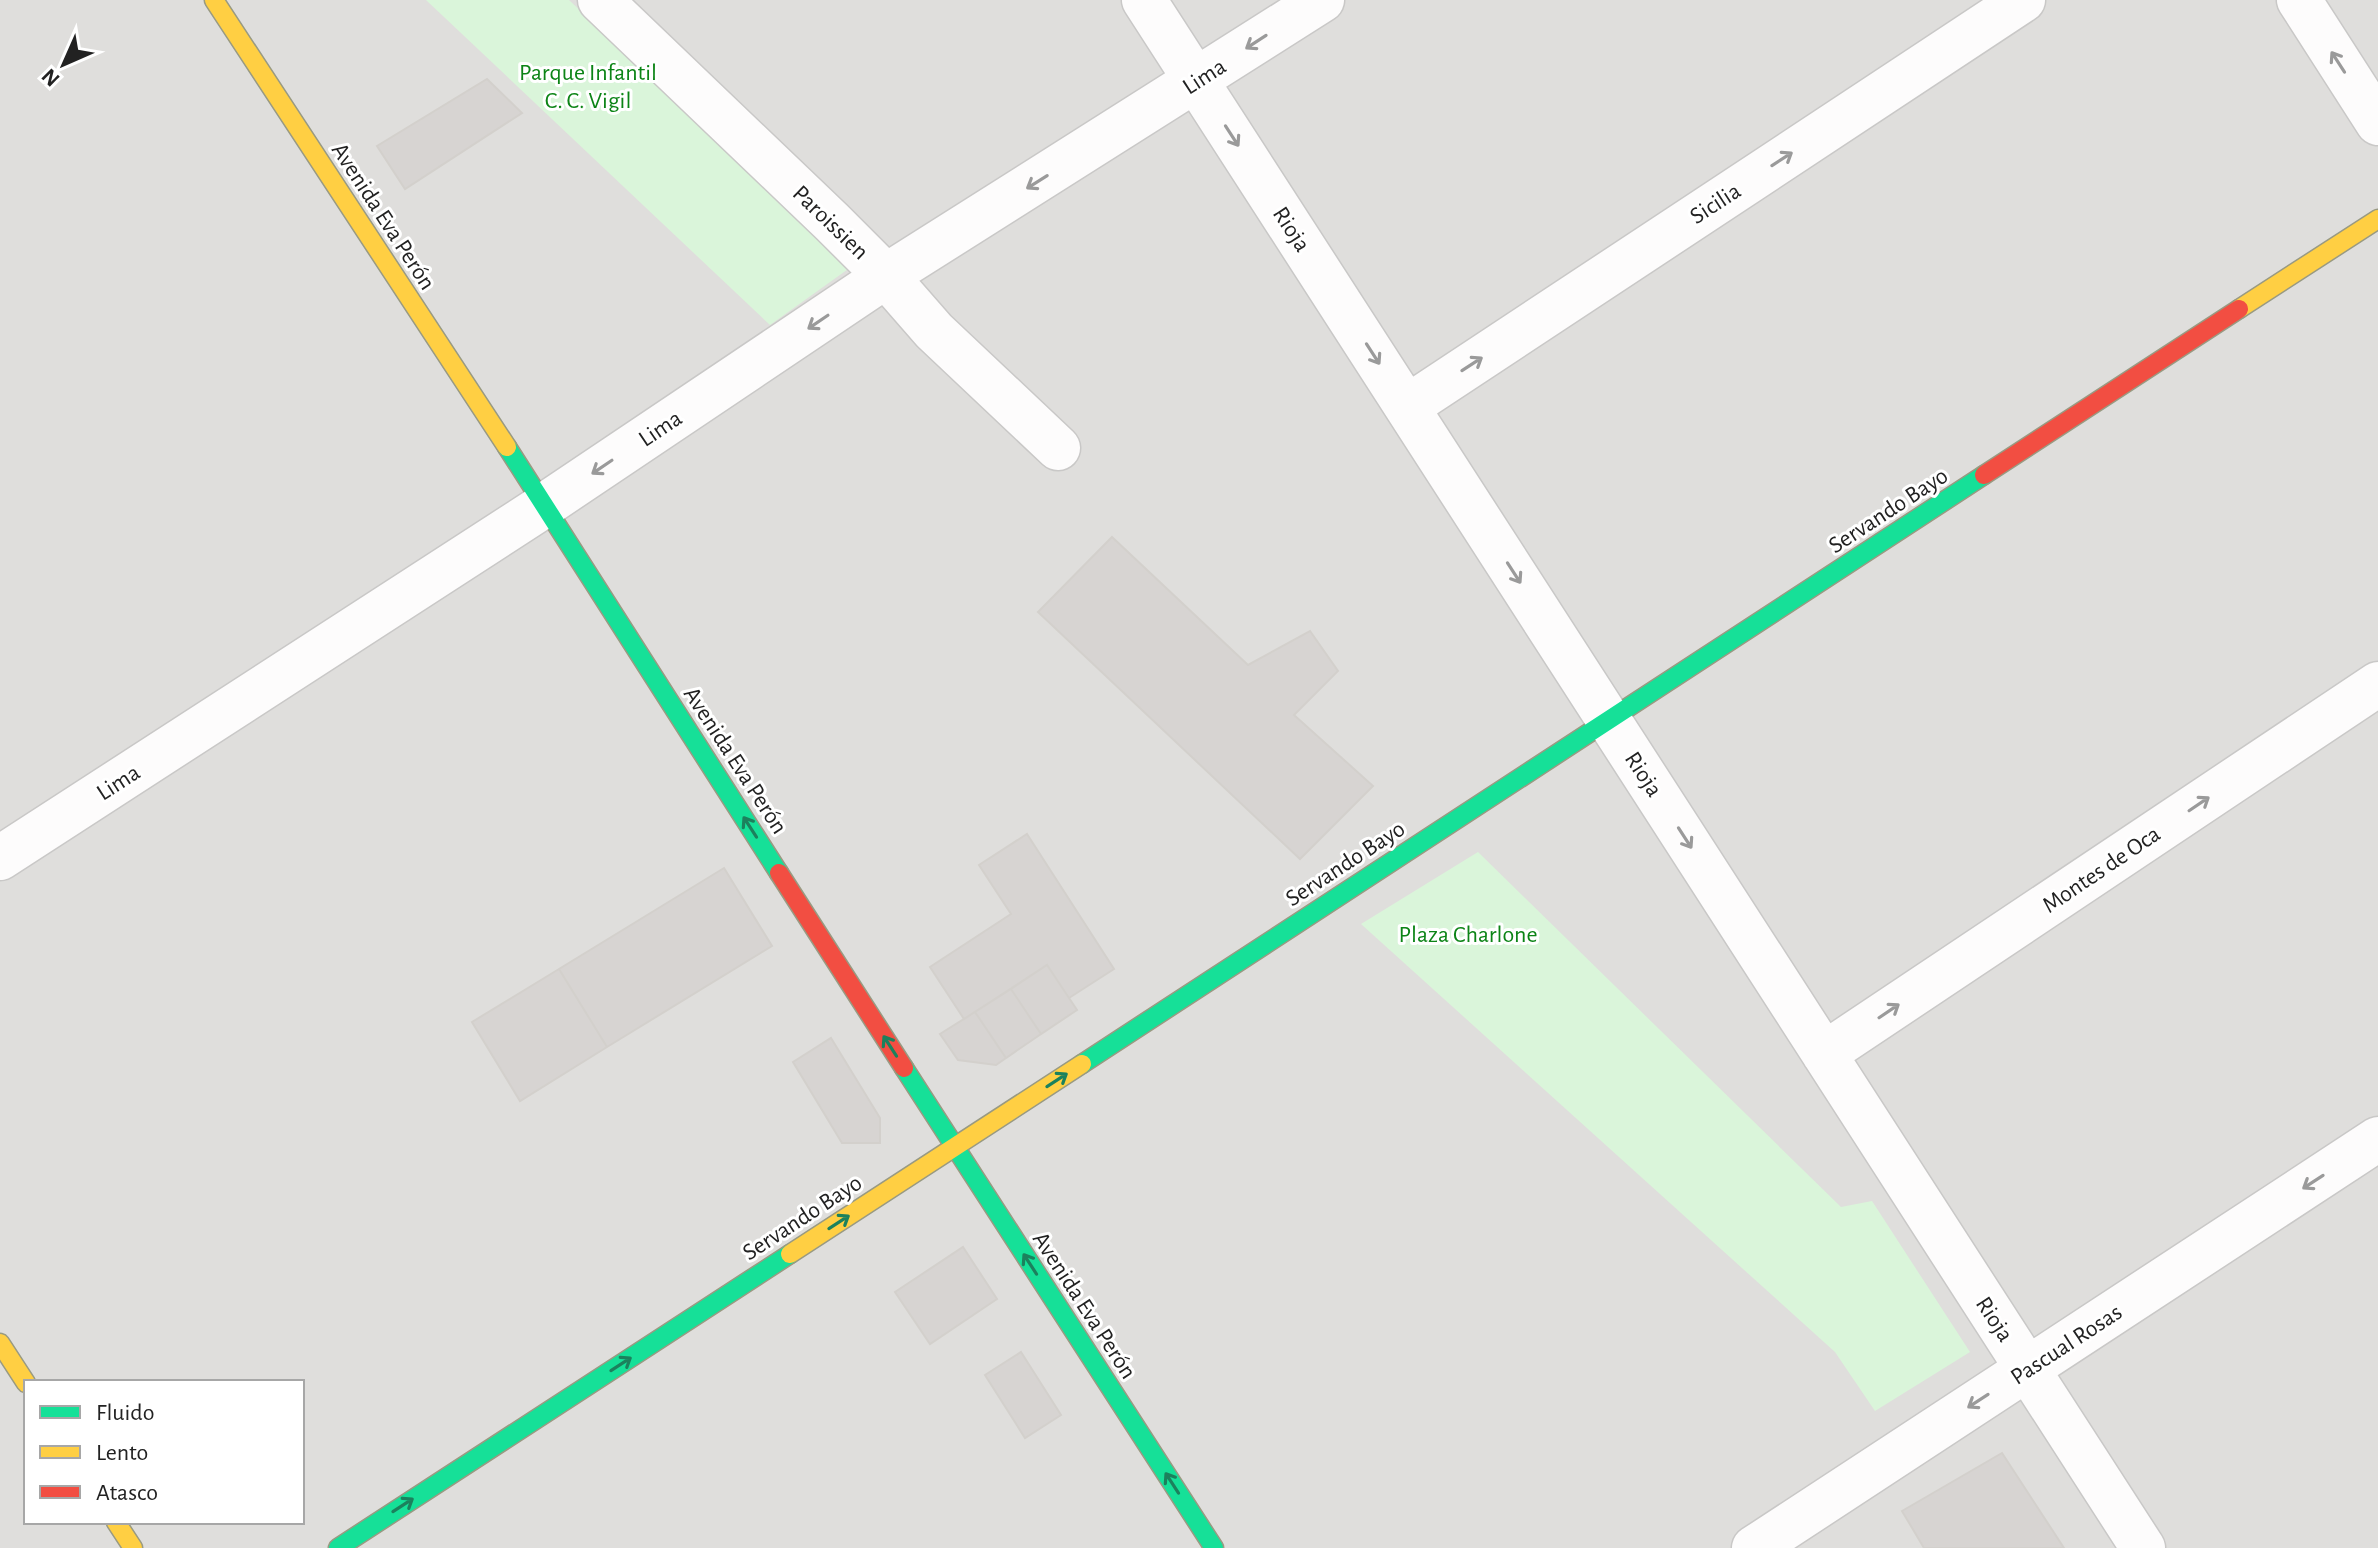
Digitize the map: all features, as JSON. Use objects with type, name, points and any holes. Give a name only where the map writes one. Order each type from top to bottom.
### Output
[{"type":"street","name":"Avenida Eva Perón","points":[[214,0],[545,505],[1214,1548]]},
{"type":"street","name":"Paroissien","points":[[600,0],[886,276],[934,331],[1058,448]]},
{"type":"street","name":"Rioja","points":[[1144,0],[2143,1548]]},
{"type":"street","name":"Lima","points":[[0,858],[545,505],[886,276],[1322,0]]},
{"type":"street","name":"Sicilia","points":[[1407,407],[2023,0]]},
{"type":"street","points":[[2299,0],[2378,123]]},
{"type":"street","name":"Servando Bayo","points":[[338,1548],[2378,219]]},
{"type":"street","name":"Montes de Oca","points":[[1824,1054],[2378,684]]},
{"type":"street","name":"Pascual Rosas","points":[[1754,1548],[2378,1139]]},
{"type":"street","points":[[0,1343],[24,1380]]},
{"type":"street","points":[[117,1524],[133,1548]]},
{"type":"shaded area","points":[[0,0],[2378,0],[2378,1548],[0,1548]]},
{"type":"green space","name":"Parque Infantil C. C. Vigil","points":[[426,0],[569,0],[851,267],[770,325]]},
{"type":"green space","name":"Plaza Charlone","points":[[1478,852],[1841,1207],[1872,1201],[1970,1352],[1875,1411],[1835,1352],[1361,924]]},
{"type":"building","points":[[487,79],[522,113],[405,189],[377,146]]},
{"type":"building","points":[[1112,537],[1248,665],[1310,631],[1338,671],[1294,715],[1373,786],[1300,859],[1038,612]]},
{"type":"building","points":[[1027,834],[1114,969],[1069,998],[1047,965],[964,1019],[930,967],[1011,914],[979,865]]},
{"type":"building","points":[[724,868],[772,946],[607,1047],[559,969]]},
{"type":"building","points":[[1047,965],[1077,1010],[1041,1034],[1011,989]]},
{"type":"building","points":[[559,969],[607,1047],[520,1101],[472,1022]]},
{"type":"building","points":[[1011,989],[1041,1034],[1006,1058],[975,1012]]},
{"type":"building","points":[[975,1012],[1006,1058],[996,1065],[958,1060],[940,1034]]},
{"type":"building","points":[[831,1038],[880,1118],[880,1143],[842,1143],[793,1062]]},
{"type":"building","points":[[963,1247],[997,1299],[930,1344],[895,1292]]},
{"type":"building","points":[[1021,1352],[1061,1415],[1025,1438],[985,1375]]},
{"type":"building","points":[[2002,1453],[2064,1548],[1924,1548],[1902,1511]]},
{"type":"traffic: fast","points":[[507,447],[779,873]]},
{"type":"traffic: fast","points":[[1082,1064],[1984,475]]},
{"type":"traffic: fast","points":[[904,1068],[1214,1548]]},
{"type":"traffic: fast","points":[[338,1548],[790,1254]]},
{"type":"traffic: slow","points":[[214,0],[507,447]]},
{"type":"traffic: slow","points":[[2239,309],[2378,219]]},
{"type":"traffic: slow","points":[[790,1254],[1082,1064]]},
{"type":"traffic: slow","points":[[0,1343],[24,1380]]},
{"type":"traffic: slow","points":[[117,1524],[133,1548]]},
{"type":"traffic: jam","points":[[1984,475],[2239,309]]},
{"type":"traffic: jam","points":[[779,873],[904,1068]]}]
